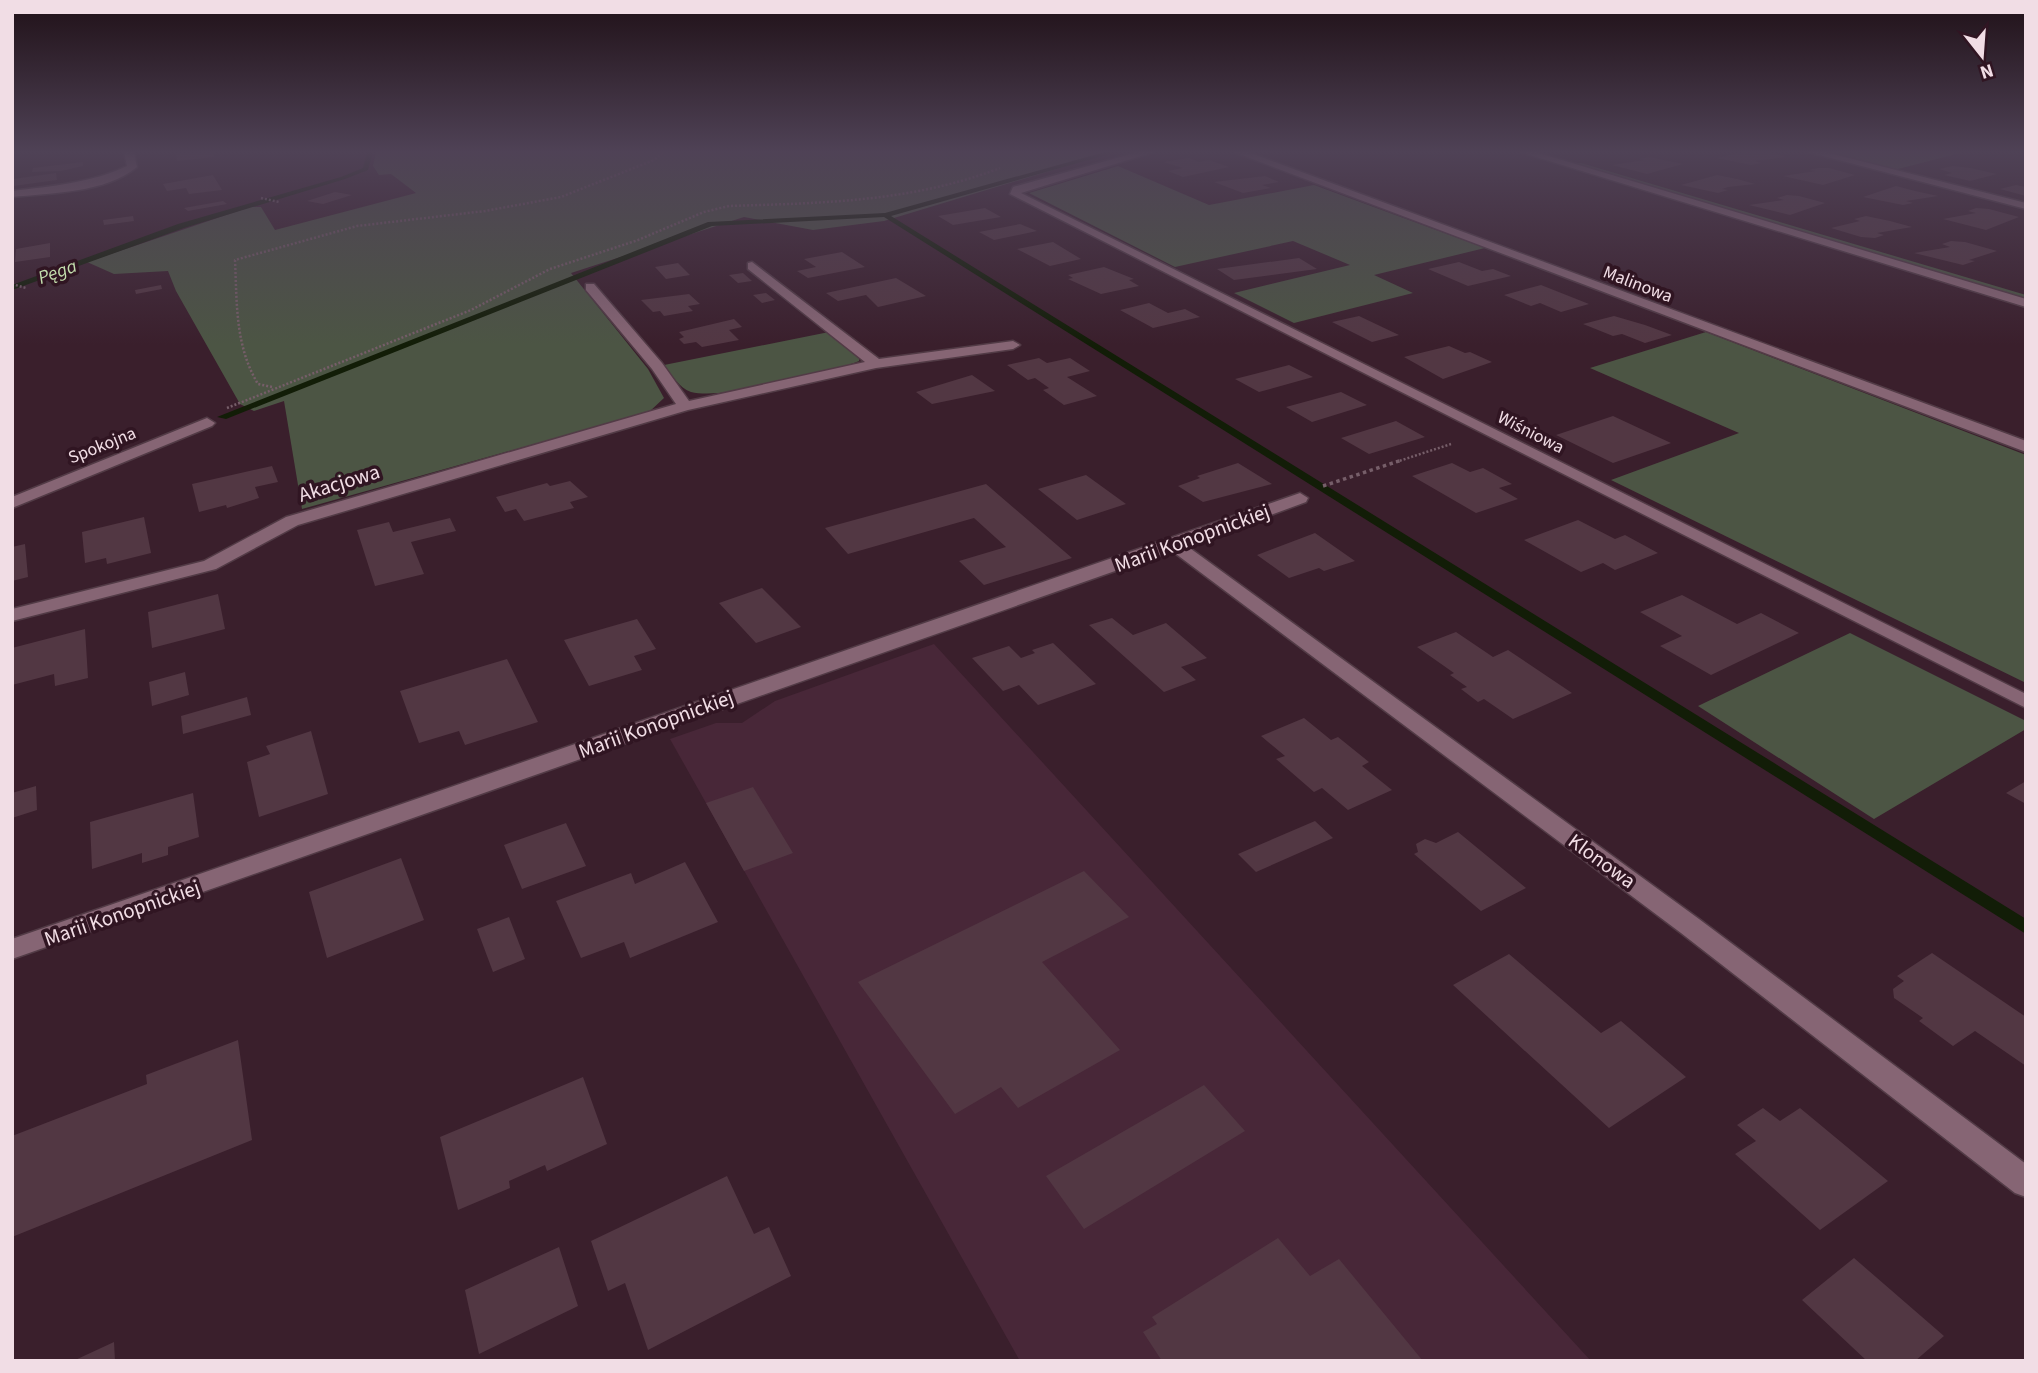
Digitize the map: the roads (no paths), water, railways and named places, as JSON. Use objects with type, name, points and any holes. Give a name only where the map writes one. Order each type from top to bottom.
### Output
[{"type":"street","name":"Wiśniowa","points":[[1058,216],[2026,702]]},
{"type":"street","name":"Malinowa","points":[[1409,216],[2026,447]]},
{"type":"street","points":[[1737,216],[2026,303]]},
{"type":"street","points":[[752,266],[876,364]]},
{"type":"street","points":[[590,287],[657,366],[685,406]]},
{"type":"street","name":"Akacjowa","points":[[12,615],[210,565],[292,521],[685,406],[876,364],[1013,345]]},
{"type":"street","name":"Spokojna","points":[[12,502],[207,423]]},
{"type":"street","name":"Marii Konopnickiej","points":[[12,949],[142,907],[723,700],[1175,545],[1300,498]]},
{"type":"street","name":"Klonowa","points":[[1175,545],[1690,926],[2026,1183]]},
{"type":"waterway","name":"Pęga","points":[[12,288],[215,216]]},
{"type":"waterway","points":[[222,417],[711,224],[864,216]]},
{"type":"waterway","points":[[887,216],[2026,928]]}]
